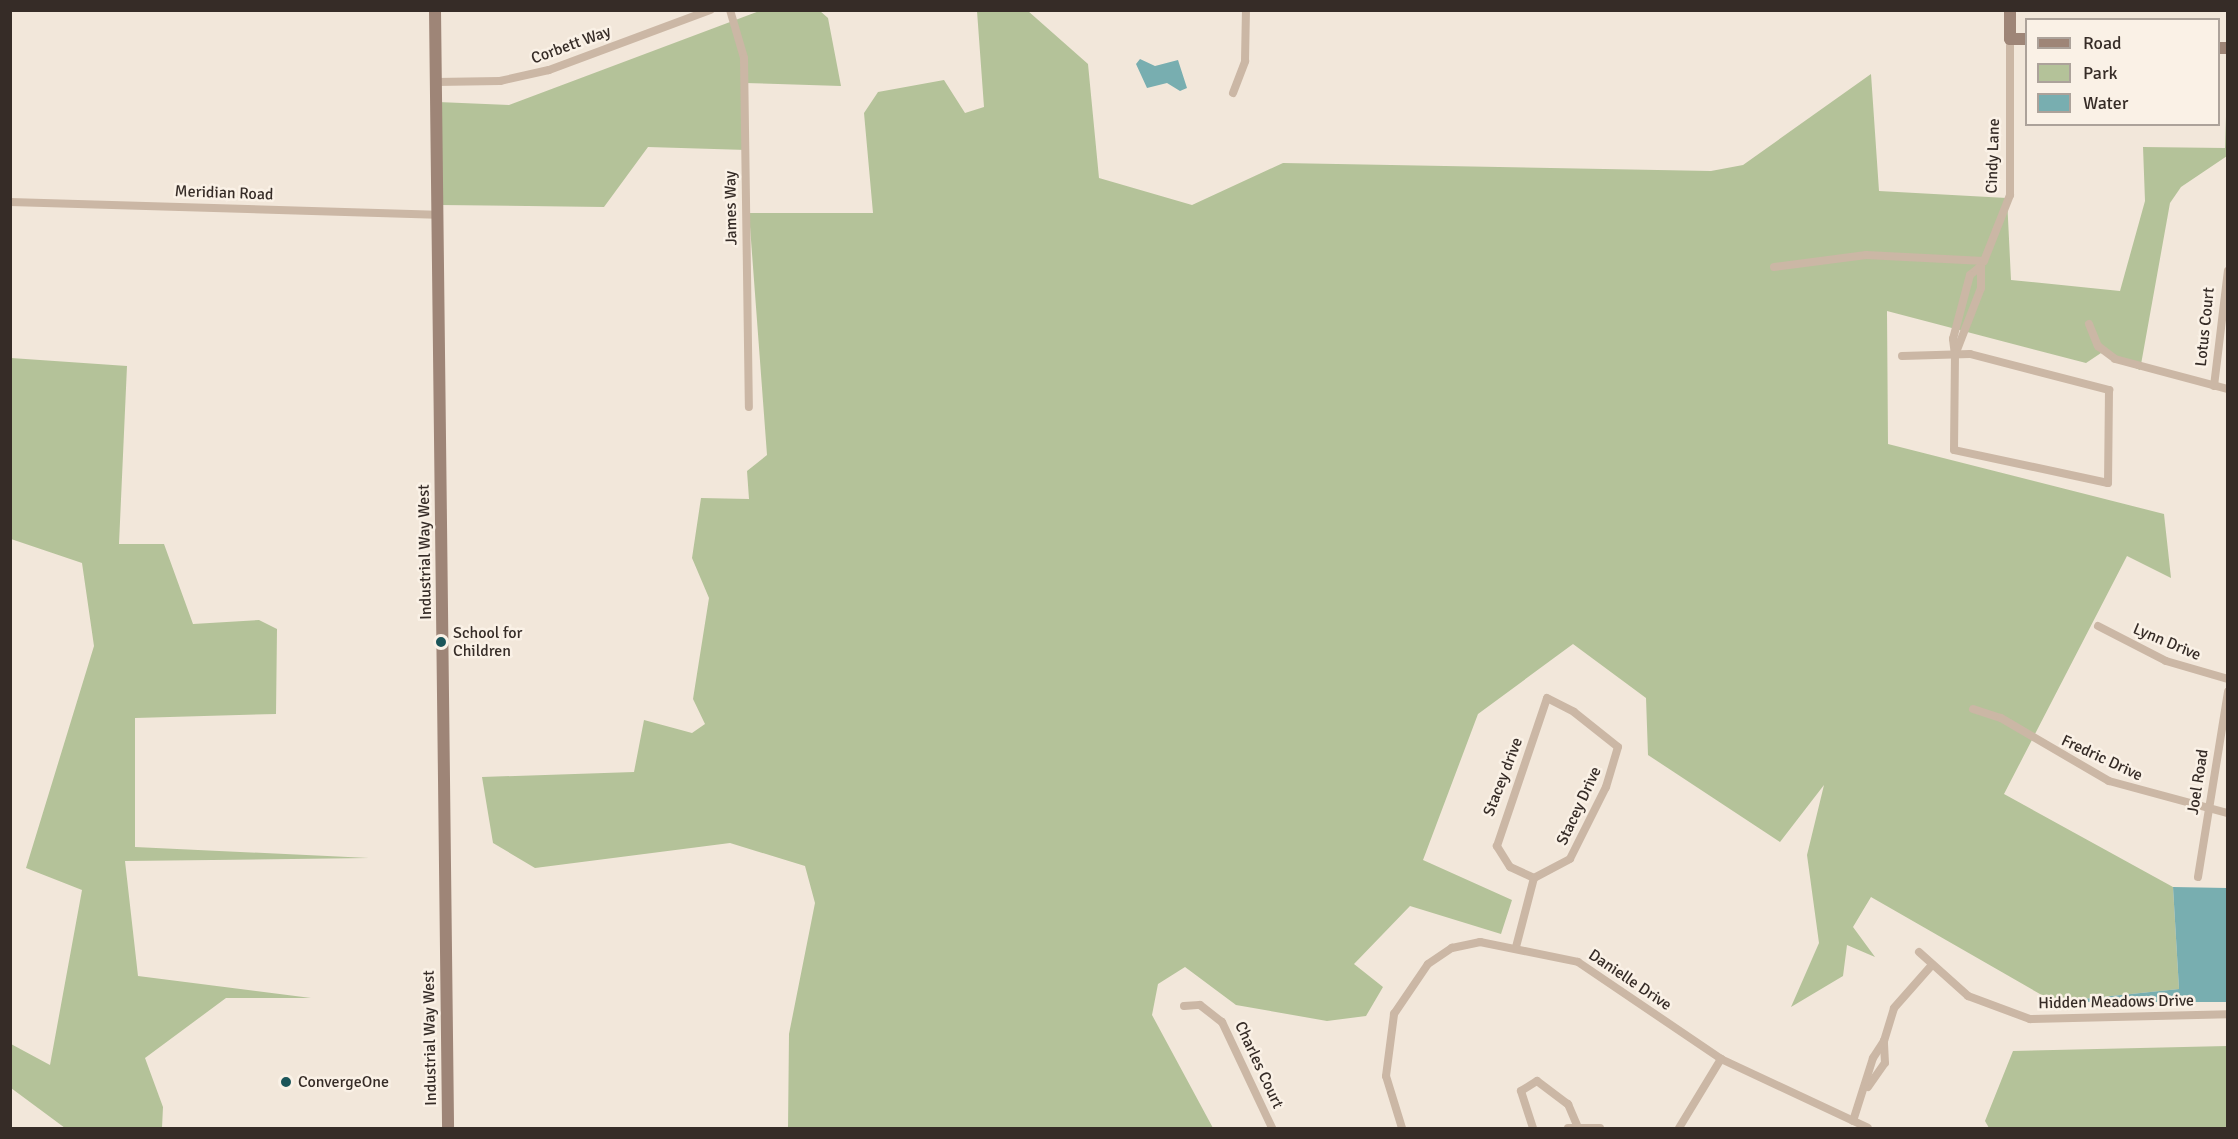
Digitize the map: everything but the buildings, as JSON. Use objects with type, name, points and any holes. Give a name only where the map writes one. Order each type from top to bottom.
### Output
[{"type":"street","name":"Industrial Way West","points":[[435,10],[448,1128]]},
{"type":"street","name":"Corbett Way","points":[[436,82],[532,75],[710,10]]},
{"type":"street","name":"James Way","points":[[730,10],[744,58],[749,407]]},
{"type":"street","points":[[1233,93],[1245,61],[1245,10]]},
{"type":"street","name":"Cindy Lane","points":[[1979,264],[2010,195],[2010,10]]},
{"type":"street","points":[[2010,39],[2025,39]]},
{"type":"street","name":"Meridian Road","points":[[10,202],[436,214]]},
{"type":"street","points":[[1774,267],[1866,255],[1979,264]]},
{"type":"street","points":[[1902,356],[1955,355],[1970,354],[2111,392],[2108,483],[1954,450],[1955,355],[1953,339],[1970,275],[1979,264]]},
{"type":"street","points":[[1955,355],[1981,288],[1979,264]]},
{"type":"street","name":"Lotus Court","points":[[2214,386],[2228,271]]},
{"type":"street","points":[[2089,324],[2098,346],[2115,359],[2228,389]]},
{"type":"street","name":"Lynn Drive","points":[[2098,626],[2166,661],[2228,679]]},
{"type":"street","name":"Joel Road","points":[[2198,877],[2228,691]]},
{"type":"street","name":"Stacey drive","points":[[1534,878],[1510,867],[1498,851],[1497,835],[1547,698],[1574,712]]},
{"type":"street","name":"Fredric Drive","points":[[1973,709],[2001,718],[2109,781],[2209,810],[2228,813]]},
{"type":"street","name":"Stacey Drive","points":[[1534,878],[1570,859],[1617,757],[1615,740],[1574,712]]},
{"type":"street","points":[[1516,947],[1534,878]]},
{"type":"street","name":"Danielle Drive","points":[[1402,1128],[1388,1086],[1386,1056],[1406,990],[1428,964],[1458,946],[1479,942],[1516,947],[1578,962],[1721,1059],[1868,1128]]},
{"type":"street","name":"Hidden Meadows Drive","points":[[1919,952],[1931,966],[1980,1002],[2030,1019],[2228,1014]]},
{"type":"street","points":[[1868,1087],[1871,1063],[1884,1041],[1900,997],[1931,966]]},
{"type":"street","name":"Charles Court","points":[[1184,1006],[1200,1005],[1222,1022],[1272,1128]]},
{"type":"street","points":[[1852,1121],[1868,1087],[1885,1064],[1884,1041]]},
{"type":"street","points":[[1678,1128],[1721,1059]]},
{"type":"street","points":[[1533,1128],[1521,1092],[1537,1080],[1568,1104],[1572,1127],[1600,1128]]},
{"type":"green space","points":[[762,10],[820,11],[828,18],[841,86],[745,83],[747,150],[648,147],[604,207],[441,205],[438,102],[509,105]]},
{"type":"green space","points":[[977,11],[1028,11],[1088,64],[1099,178],[1192,205],[1283,163],[1711,171],[1743,165],[1871,74],[1879,191],[2007,198],[2011,280],[2120,291],[2145,201],[2143,147],[2225,148],[2227,84],[2227,156],[2181,187],[2170,203],[2140,370],[2101,353],[2086,363],[1887,311],[1888,444],[2164,514],[2171,578],[2127,556],[2004,794],[2173,887],[2179,989],[2054,1002],[1871,897],[1853,927],[1875,957],[1847,945],[1843,976],[1791,1007],[1819,943],[1807,855],[1824,785],[1780,842],[1648,755],[1646,698],[1573,644],[1478,714],[1423,860],[1512,900],[1501,934],[1410,906],[1354,964],[1383,987],[1366,1016],[1327,1021],[1236,1005],[1185,967],[1158,984],[1152,1015],[1213,1128],[788,1128],[789,1034],[815,903],[805,866],[730,843],[535,868],[493,843],[482,777],[634,772],[644,720],[692,733],[705,724],[693,699],[709,598],[692,558],[701,498],[749,499],[747,471],[767,455],[749,213],[873,213],[864,113],[878,92],[944,80],[965,113],[984,107]]},
{"type":"green space","points":[[11,358],[127,366],[119,544],[164,544],[193,624],[259,620],[277,629],[276,714],[135,718],[135,847],[369,858],[125,861],[138,976],[311,998],[226,998],[145,1058],[163,1107],[162,1128],[65,1128],[11,1088],[11,1044],[50,1065],[82,890],[26,868],[94,646],[82,563],[11,539]]},
{"type":"green space","points":[[2227,1046],[2227,1128],[1989,1128],[1985,1121],[2013,1051]]},
{"type":"water","points":[[1140,59],[1155,66],[1178,60],[1187,88],[1180,91],[1167,83],[1147,88],[1136,64]]},
{"type":"water","points":[[2173,887],[2227,888],[2227,1002],[2054,1002],[2179,989]]},
{"type":"place","name":"School for Children","points":[[441,642]]},
{"type":"place","name":"ConvergeOne","points":[[286,1082]]}]
